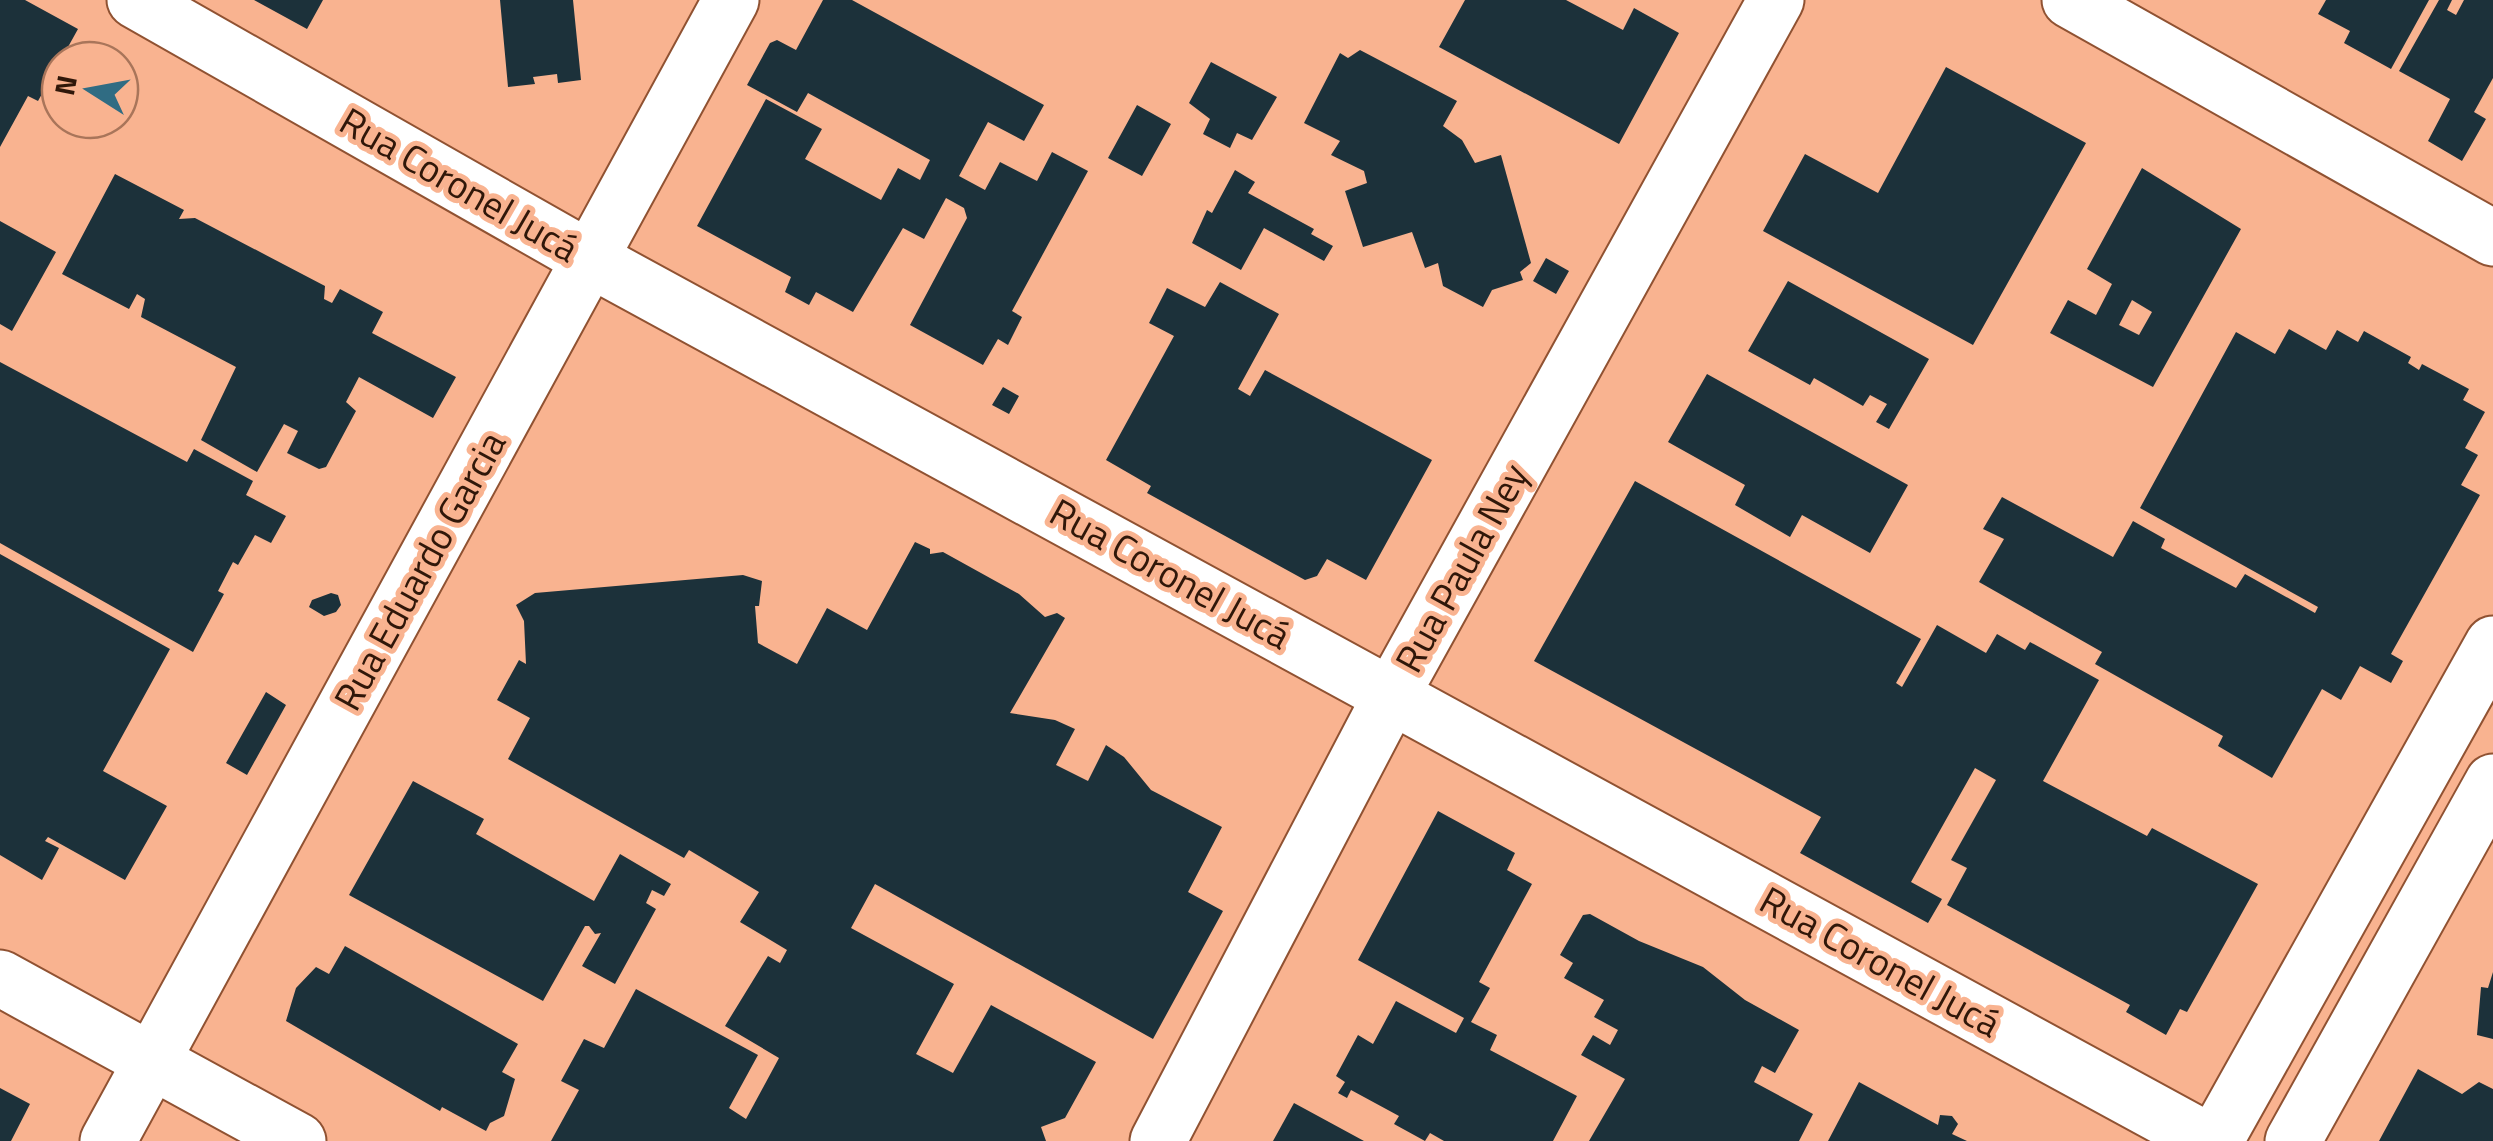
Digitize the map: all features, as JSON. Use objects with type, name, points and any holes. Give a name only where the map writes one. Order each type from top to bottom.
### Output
[{"type":"street","name":"Rua Coronel Jucá","points":[[135,0],[590,258],[2212,1141]]},
{"type":"street","name":"Rua Eduardo Garcia","points":[[108,1141],[732,0]]},
{"type":"street","name":"Rua Paula Ney","points":[[1158,1141],[1392,694],[1776,0]]},
{"type":"street","points":[[2070,0],[2493,238]]},
{"type":"street","points":[[2212,1141],[2493,644]]},
{"type":"street","points":[[2293,1141],[2493,782]]},
{"type":"street","points":[[0,978],[298,1141]]},
{"type":"building","points":[[0,0],[25,0],[78,29],[72,40],[40,40],[40,97],[38,101],[28,96],[0,147]]},
{"type":"building","points":[[254,0],[323,0],[307,29]]},
{"type":"building","points":[[500,0],[573,0],[581,80],[558,83],[557,74],[533,77],[535,84],[508,87]]},
{"type":"building","points":[[823,0],[852,0],[1044,105],[1024,141],[988,122],[959,176],[985,190],[1000,162],[1037,181],[1052,152],[1088,171],[1012,311],[1022,317],[1008,345],[998,339],[983,365],[910,325],[967,218],[964,208],[946,198],[924,239],[903,228],[853,312],[816,292],[809,305],[785,292],[791,277],[697,226],[766,99],[822,129],[805,159],[881,200],[898,168],[920,180],[930,160],[808,93],[797,112],[747,85],[770,43],[777,40],[796,50]]},
{"type":"building","points":[[1465,0],[1566,0],[1623,30],[1634,8],[1679,33],[1619,144],[1439,47]]},
{"type":"building","points":[[2326,0],[2429,0],[2391,69],[2344,43],[2350,31],[2318,14]]},
{"type":"building","points":[[2439,0],[2452,0],[2447,10],[2456,15],[2464,0],[2493,0],[2493,78],[2474,112],[2486,119],[2462,161],[2428,141],[2450,99],[2399,71]]},
{"type":"building","points":[[1360,50],[1457,101],[1443,126],[1462,140],[1475,163],[1501,155],[1531,263],[1520,272],[1523,280],[1492,290],[1483,307],[1443,286],[1438,263],[1425,268],[1412,232],[1363,247],[1345,191],[1367,183],[1364,171],[1331,155],[1340,141],[1304,123],[1340,53],[1348,58]]},
{"type":"building","points":[[1211,62],[1277,97],[1252,140],[1237,133],[1230,148],[1203,134],[1210,119],[1189,103]]},
{"type":"building","points":[[1946,67],[2086,143],[1973,345],[1763,231],[1805,154],[1878,193]]},
{"type":"building","points":[[1137,105],[1171,124],[1142,176],[1108,158]]},
{"type":"building","points":[[2142,168],[2241,229],[2153,387],[2050,333],[2068,300],[2096,315],[2112,284],[2087,269]],"holes":[[[2132,300],[2152,312],[2139,335],[2119,325]]]},
{"type":"building","points":[[1235,170],[1255,182],[1248,193],[1314,229],[1311,234],[1333,246],[1324,261],[1264,228],[1241,270],[1192,243],[1207,210],[1212,213]]},
{"type":"building","points":[[115,174],[184,210],[179,219],[195,218],[325,286],[324,299],[332,303],[340,289],[383,312],[372,333],[456,377],[433,418],[359,377],[346,402],[356,411],[326,467],[319,469],[287,453],[298,431],[284,424],[257,472],[201,440],[236,367],[141,317],[145,299],[137,294],[129,309],[62,274]]},
{"type":"building","points":[[0,221],[56,252],[12,331],[0,324]]},
{"type":"building","points":[[1546,258],[1569,271],[1556,294],[1533,281]]},
{"type":"building","points":[[1788,281],[1929,359],[1889,429],[1876,422],[1887,404],[1870,395],[1863,406],[1814,378],[1810,385],[1748,351]]},
{"type":"building","points":[[1220,282],[1279,314],[1238,389],[1250,396],[1265,370],[1432,460],[1366,580],[1327,559],[1317,576],[1305,580],[1147,493],[1151,486],[1106,460],[1174,336],[1149,323],[1167,288],[1205,307]]},
{"type":"building","points":[[2289,329],[2326,350],[2337,330],[2358,342],[2364,331],[2411,357],[2408,363],[2419,370],[2422,364],[2469,389],[2463,400],[2485,412],[2465,448],[2478,455],[2461,485],[2480,495],[2391,654],[2403,661],[2391,683],[2360,666],[2341,700],[2322,689],[2272,778],[2218,746],[2223,736],[2095,664],[2102,652],[1979,582],[2004,539],[1983,529],[2002,497],[2113,557],[2133,521],[2165,539],[2161,548],[2236,588],[2245,574],[2315,613],[2318,607],[2140,508],[2236,332],[2275,354]]},
{"type":"building","points":[[0,362],[187,462],[194,449],[253,481],[246,495],[286,516],[271,543],[255,535],[238,565],[233,562],[218,591],[224,594],[193,652],[0,543]]},
{"type":"building","points":[[1707,374],[1908,485],[1870,553],[1802,515],[1790,537],[1735,505],[1745,485],[1668,442]]},
{"type":"building","points":[[1003,387],[1019,396],[1009,414],[992,405]]},
{"type":"building","points":[[1635,481],[1921,639],[1896,683],[1902,687],[1937,625],[1986,653],[1997,634],[2025,650],[2030,642],[2099,680],[2043,781],[2147,836],[2152,828],[2258,884],[2187,1012],[2180,1009],[2166,1035],[2126,1012],[2130,1005],[1947,905],[1967,868],[1951,860],[1996,780],[1975,768],[1911,882],[1942,899],[1928,923],[1800,853],[1821,817],[1534,661]]},
{"type":"building","points":[[915,542],[930,549],[930,554],[943,552],[1019,594],[1045,617],[1057,613],[1065,618],[1010,713],[1055,720],[1075,729],[1056,765],[1088,781],[1106,745],[1124,757],[1151,790],[1222,827],[1188,892],[1223,911],[1153,1039],[875,884],[851,928],[954,984],[916,1054],[953,1073],[991,1005],[1096,1062],[1065,1118],[1041,1127],[1046,1141],[551,1141],[579,1090],[561,1081],[584,1039],[604,1048],[636,989],[758,1055],[729,1108],[746,1119],[779,1058],[725,1026],[768,956],[780,963],[787,950],[740,922],[759,892],[689,850],[684,858],[508,759],[530,718],[497,700],[519,660],[526,664],[524,621],[516,605],[535,593],[743,575],[762,581],[759,606],[755,606],[758,643],[797,664],[827,608],[867,630]]},
{"type":"building","points":[[0,554],[170,649],[103,771],[167,806],[125,880],[48,837],[45,841],[59,848],[42,880],[0,855]]},
{"type":"building","points":[[331,593],[338,595],[341,605],[336,612],[324,616],[309,607],[312,600]]},
{"type":"building","points":[[266,692],[286,705],[247,775],[226,763]]},
{"type":"building","points":[[413,781],[484,819],[476,834],[594,901],[620,854],[671,884],[664,896],[652,890],[646,903],[656,909],[615,984],[582,966],[601,933],[595,934],[589,926],[585,926],[543,1001],[349,895]]},
{"type":"building","points":[[1438,811],[1515,853],[1507,870],[1532,884],[1479,982],[1490,988],[1471,1022],[1497,1035],[1490,1050],[1577,1096],[1553,1141],[1444,1141],[1430,1133],[1425,1141],[1394,1124],[1399,1116],[1351,1090],[1347,1098],[1338,1093],[1345,1082],[1336,1076],[1358,1035],[1373,1044],[1396,1001],[1456,1033],[1464,1018],[1358,960]]},
{"type":"building","points":[[1590,914],[1639,941],[1703,967],[1745,1000],[1799,1030],[1775,1073],[1762,1066],[1754,1082],[1813,1114],[1799,1141],[1589,1141],[1625,1079],[1581,1055],[1593,1035],[1610,1045],[1618,1030],[1594,1017],[1604,1000],[1564,978],[1573,963],[1560,955],[1583,915]]},
{"type":"building","points":[[345,946],[518,1044],[502,1072],[515,1079],[504,1116],[490,1123],[486,1131],[442,1107],[440,1111],[286,1021],[296,988],[316,967],[329,974]]},
{"type":"building","points":[[2493,972],[2493,1039],[2477,1035],[2481,987],[2488,988]]},
{"type":"building","points":[[2418,1069],[2462,1094],[2479,1082],[2493,1089],[2493,1141],[2379,1141]]},
{"type":"building","points":[[1859,1082],[1938,1125],[1940,1115],[1952,1116],[1958,1124],[1952,1134],[1967,1141],[1828,1141]]},
{"type":"building","points":[[0,1088],[30,1104],[11,1141],[0,1141]]},
{"type":"building","points":[[1294,1103],[1364,1141],[1273,1141]]}]
